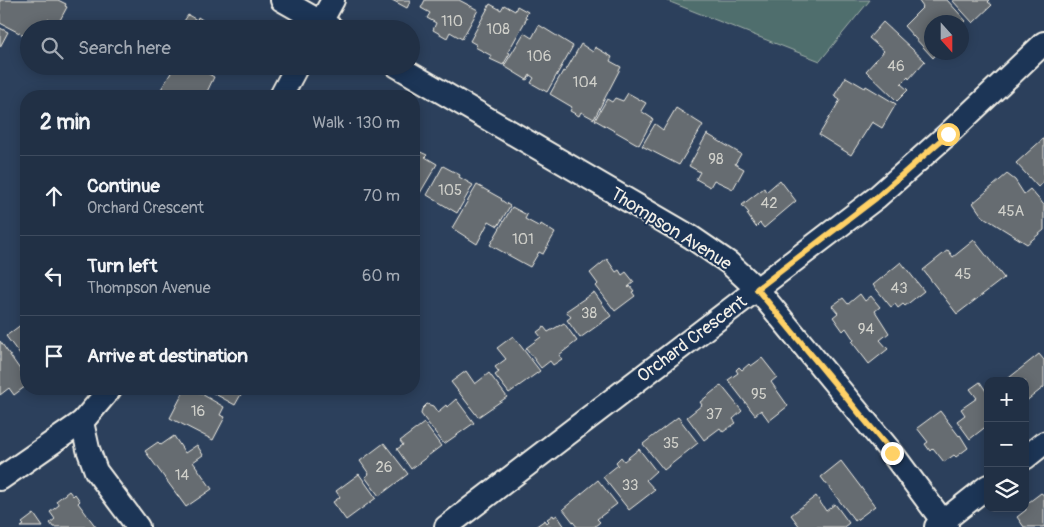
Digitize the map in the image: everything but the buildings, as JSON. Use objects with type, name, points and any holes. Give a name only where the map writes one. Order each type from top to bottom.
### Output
[{"type":"street","points":[[282,0],[314,20]]},
{"type":"street","points":[[326,20],[333,0]]},
{"type":"street","name":"Orchard Crescent","points":[[446,527],[876,198],[948,134],[1044,43]]},
{"type":"street","points":[[284,90],[292,75]]},
{"type":"street","name":"Thompson Avenue","points":[[412,75],[691,237],[729,263],[757,289],[892,453],[942,525]]},
{"type":"street","points":[[0,479],[82,422],[105,395]]},
{"type":"street","points":[[82,422],[88,449],[96,471],[138,527]]},
{"type":"street","points":[[1029,455],[1044,443]]},
{"type":"street","points":[[942,525],[984,489]]},
{"type":"green space","points":[[665,0],[870,0],[820,61]]},
{"type":"route","points":[[892,453],[757,289],[876,198],[948,134]]}]
